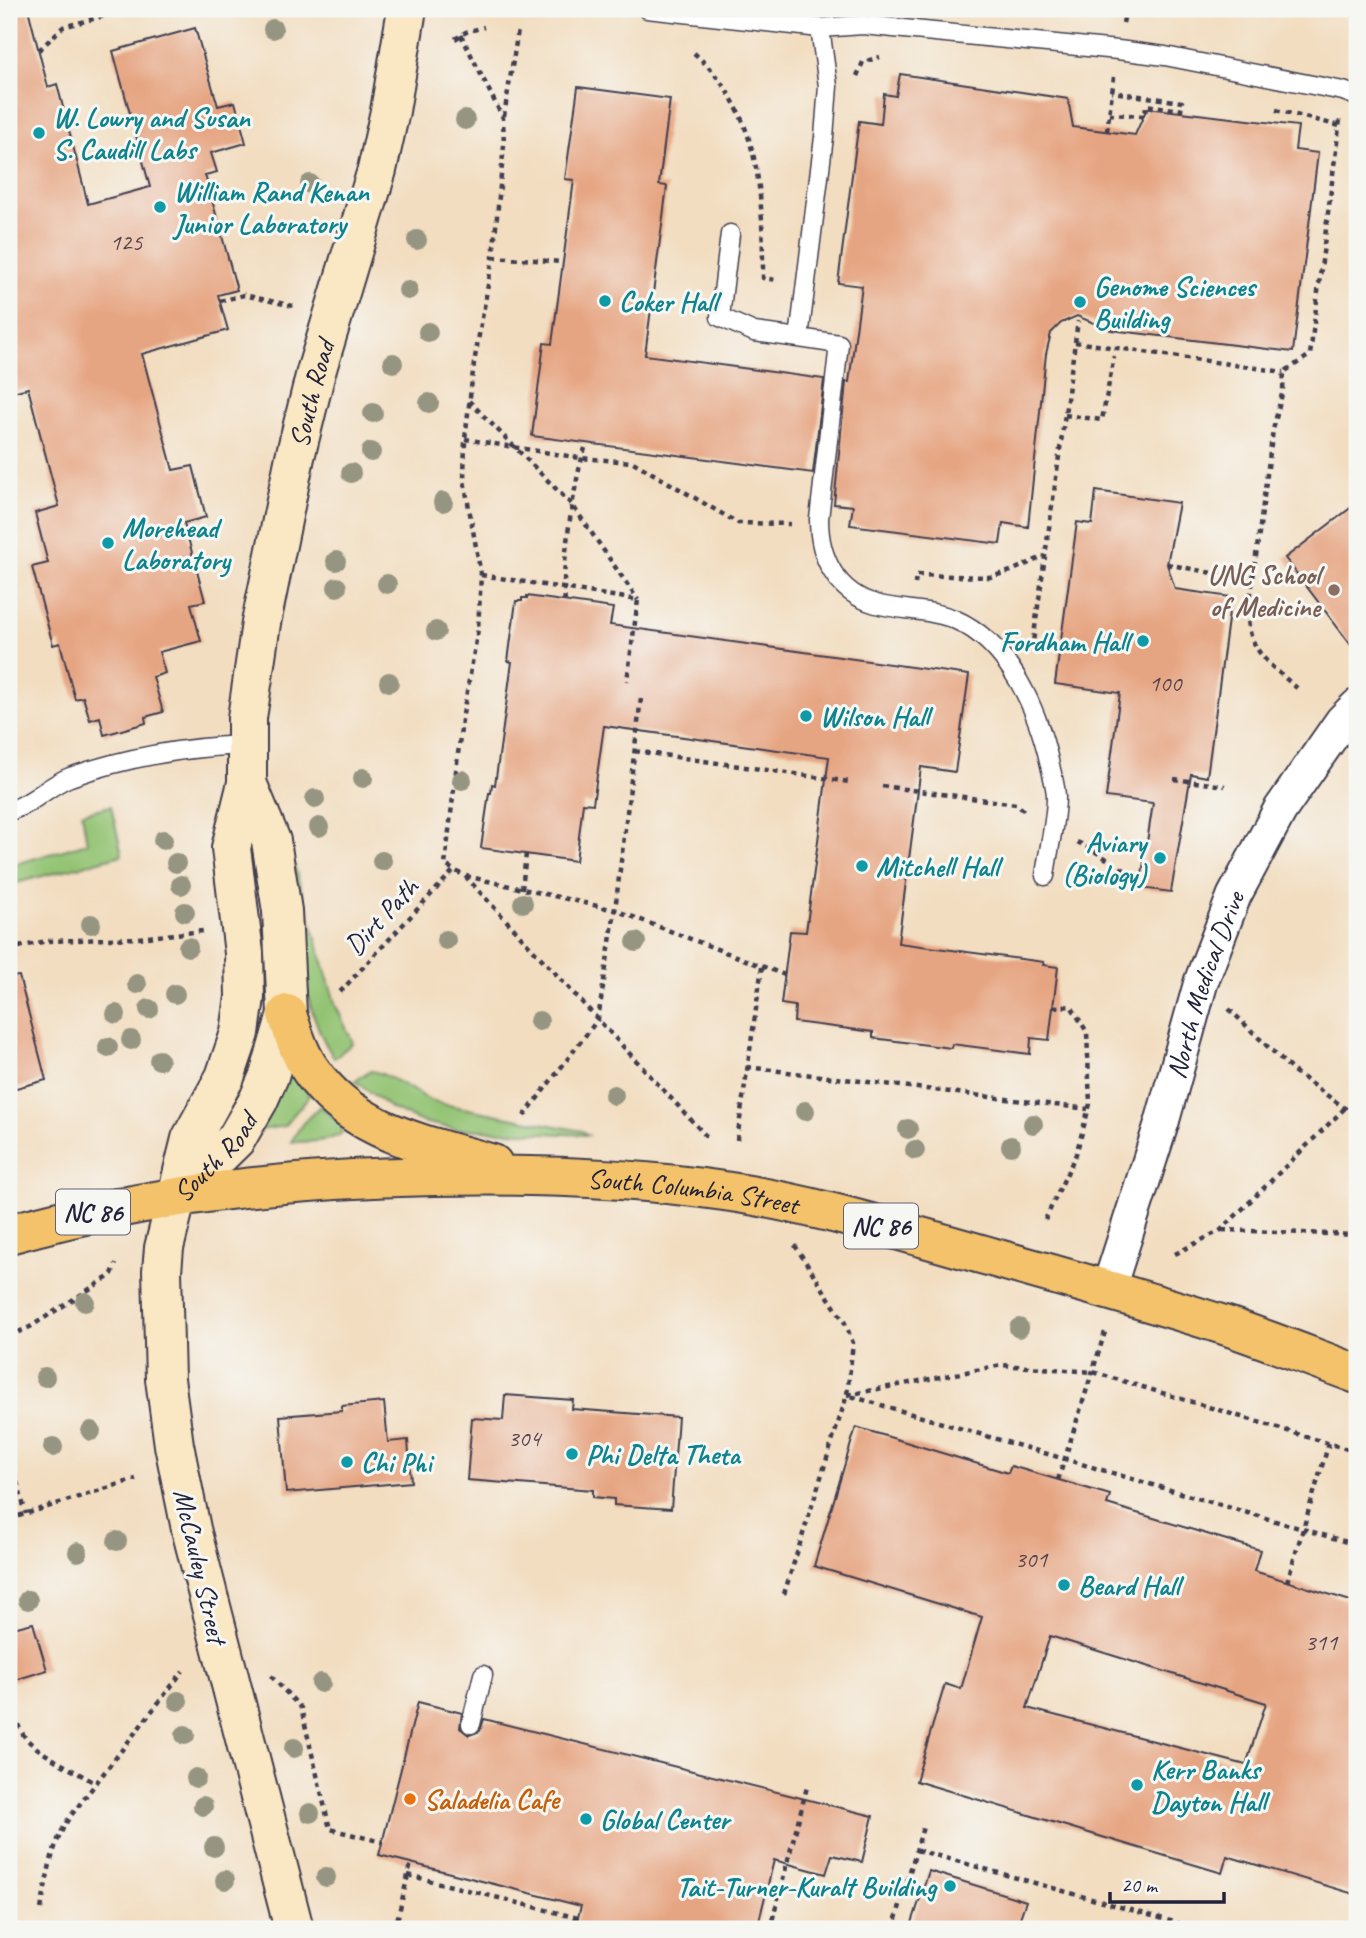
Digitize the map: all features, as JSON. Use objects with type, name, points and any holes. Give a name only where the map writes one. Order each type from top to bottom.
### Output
[{"type":"main road","name":"South Road","points":[[178,1196],[191,1139],[225,1077],[240,1033],[245,997],[244,953],[231,848],[247,783],[248,707],[261,623],[295,457],[316,372],[377,170],[407,9]]},
{"type":"main road","name":"South Road","points":[[178,1196],[236,1139],[269,1076],[287,1014],[282,911],[271,841],[247,783]]},
{"type":"main road","points":[[287,1014],[309,1068],[348,1110],[382,1131],[526,1174]]},
{"type":"main road","name":"South Columbia Street","points":[[9,1234],[110,1208],[261,1184],[341,1178],[526,1174],[627,1179],[727,1191],[804,1206],[1108,1290],[1228,1327],[1357,1374]]},
{"type":"main road","name":"McCauley Street","points":[[178,1196],[164,1248],[162,1271],[165,1379],[174,1445],[191,1529],[294,1929]]},
{"type":"street","name":"North Medical Drive","points":[[1108,1290],[1162,1122],[1201,982],[1234,896],[1280,810],[1342,721],[1357,706]]},
{"type":"lane","points":[[647,9],[820,28],[870,26],[1165,56],[1350,94]]},
{"type":"lane","points":[[799,338],[828,86],[820,28]]},
{"type":"lane","points":[[730,234],[720,317],[754,332],[839,344],[819,519],[819,539],[824,558],[844,586],[859,597],[876,604],[937,613],[972,629],[993,647],[1012,669],[1025,695],[1044,742],[1056,796],[1045,876]]},
{"type":"lane","points":[[9,811],[68,778],[134,758],[205,746],[246,745]]},
{"type":"lane","points":[[471,1724],[483,1675]]},
{"type":"path","points":[[39,50],[63,27],[131,9]]},
{"type":"path","points":[[1184,9],[1232,12],[1259,9]]},
{"type":"path","points":[[454,39],[484,27]]},
{"type":"path","points":[[518,30],[503,118],[504,145],[493,257],[468,401],[464,480],[481,575],[478,629],[462,720],[445,866],[465,876],[615,909],[785,975]]},
{"type":"path","points":[[461,35],[503,118]]},
{"type":"path","points":[[695,53],[722,81],[749,139],[760,191],[763,278],[806,283]]},
{"type":"path","points":[[856,82],[863,62],[859,54]]},
{"type":"path","points":[[863,62],[886,57]]},
{"type":"path","points":[[1107,77],[1126,79]]},
{"type":"path","points":[[1107,131],[1114,78]]},
{"type":"path","points":[[1109,114],[1144,116],[1146,105],[1181,110],[1182,102],[1112,92]]},
{"type":"path","points":[[1075,342],[1284,372],[1310,355],[1340,126],[1350,94]]},
{"type":"path","points":[[1264,107],[1340,126]]},
{"type":"path","points":[[493,257],[563,262]]},
{"type":"path","points":[[220,301],[244,295],[293,306]]},
{"type":"path","points":[[1025,695],[1078,321]]},
{"type":"path","points":[[1065,415],[1102,420],[1114,356]]},
{"type":"path","points":[[1284,372],[1283,390],[1273,430],[1248,627],[1253,644],[1270,666],[1297,688]]},
{"type":"path","points":[[468,401],[573,506],[638,600],[627,681]]},
{"type":"path","points":[[465,439],[580,458],[632,463],[738,523],[786,524],[819,519]]},
{"type":"path","points":[[565,601],[562,586],[573,506],[580,458],[587,443]]},
{"type":"path","points":[[912,609],[916,575],[990,577],[1045,556]]},
{"type":"path","points":[[1167,564],[1252,580]]},
{"type":"path","points":[[481,575],[638,600]]},
{"type":"path","points":[[524,1116],[598,1019],[642,698]]},
{"type":"path","points":[[635,751],[850,782]]},
{"type":"path","points":[[1174,779],[1225,786]]},
{"type":"path","points":[[882,786],[1016,804],[1051,831],[1094,849],[1122,870],[1142,879]]},
{"type":"path","points":[[522,889],[526,854]]},
{"type":"path","name":"Dirt Path","points":[[340,992],[454,870]]},
{"type":"path","points":[[465,876],[707,1137]]},
{"type":"path","points":[[9,949],[47,941],[198,931]]},
{"type":"path","points":[[737,1140],[762,967]]},
{"type":"path","points":[[1201,982],[1292,1069],[1357,1117]]},
{"type":"path","points":[[1045,1220],[1076,1154],[1090,1104],[1087,1032],[1071,1006],[1053,1007]]},
{"type":"path","points":[[747,1068],[1088,1110]]},
{"type":"path","points":[[1175,1254],[1221,1230],[1344,1109]]},
{"type":"path","points":[[1221,1230],[1357,1235]]},
{"type":"path","points":[[784,1594],[847,1395],[853,1343],[845,1323],[793,1243]]},
{"type":"path","points":[[9,1336],[30,1327],[107,1278],[116,1264]]},
{"type":"path","points":[[1058,1480],[1105,1332],[1116,1335]]},
{"type":"path","points":[[847,1395],[1002,1365],[1093,1372],[1357,1452]]},
{"type":"path","points":[[847,1395],[1357,1545]]},
{"type":"path","points":[[1287,1582],[1329,1443]]},
{"type":"path","points":[[9,1453],[26,1514]]},
{"type":"path","points":[[9,1519],[136,1479]]},
{"type":"path","points":[[41,1909],[50,1856],[58,1837],[95,1783],[183,1671]]},
{"type":"path","points":[[270,1675],[301,1709],[330,1829],[382,1842]]},
{"type":"path","points":[[10,1695],[18,1726],[24,1737],[39,1750],[95,1783]]},
{"type":"path","points":[[770,1929],[807,1787]]},
{"type":"path","points":[[893,1929],[923,1827]]},
{"type":"path","points":[[917,1850],[1199,1929]]},
{"type":"path","points":[[411,1863],[395,1927],[415,1929]]},
{"type":"path","points":[[408,1875],[578,1918]]},
{"type":"green space","points":[[111,806],[122,855],[9,885],[9,866],[87,843],[82,813]]},
{"type":"green space","points":[[289,848],[336,1006],[353,1043],[334,1058],[321,1035],[305,984]]},
{"type":"green space","points":[[369,1071],[383,1075],[437,1103],[582,1131],[588,1135],[456,1129],[422,1122],[392,1109],[355,1081]]},
{"type":"green space","points":[[292,1073],[310,1095],[284,1126],[260,1130],[288,1074]]},
{"type":"green space","points":[[320,1106],[341,1125],[342,1133],[324,1140],[291,1142],[302,1124]]},
{"type":"building","points":[[9,9],[28,9],[48,87],[57,84],[88,204],[150,187],[113,51],[195,28],[218,106],[235,102],[246,143],[211,153],[217,172],[205,175],[237,290],[218,295],[228,330],[142,354],[173,470],[193,466],[206,517],[184,523],[205,601],[191,604],[201,641],[159,652],[165,673],[153,677],[163,712],[145,717],[146,723],[104,735],[100,717],[90,720],[83,697],[75,699],[60,643],[53,645],[32,567],[48,563],[35,513],[59,506],[28,388],[9,393]]},
{"type":"building","name":"Genome Sciences Building","points":[[900,74],[1068,99],[1073,127],[1135,135],[1147,108],[1298,126],[1295,150],[1318,153],[1293,352],[1111,330],[1077,316],[1061,323],[1051,333],[1046,354],[1028,527],[1003,523],[1000,544],[850,525],[853,506],[834,504],[846,382],[849,382],[862,286],[838,283],[859,121],[881,124],[884,94],[896,96]]},
{"type":"building","name":"Coker Hall","points":[[578,87],[670,99],[659,185],[667,186],[645,355],[824,379],[813,473],[532,436],[544,343],[552,344],[574,180],[565,179]]},
{"type":"building","name":"Fordham Hall","points":[[1096,491],[1179,503],[1167,564],[1175,589],[1231,597],[1207,777],[1191,774],[1171,892],[1140,888],[1153,803],[1106,797],[1120,693],[1055,684],[1077,522],[1092,524]]},
{"type":"building","name":"UNC School of Medicine","points":[[1357,503],[1357,653],[1285,558]]},
{"type":"building","points":[[527,596],[613,608],[610,625],[969,675],[955,772],[921,767],[898,943],[1044,962],[1043,965],[1058,967],[1049,1040],[1031,1038],[1030,1054],[873,1038],[873,1032],[794,1022],[795,1006],[781,1004],[790,931],[806,932],[829,757],[604,726],[593,804],[583,803],[576,861],[481,848],[489,793],[492,784],[495,785],[512,662],[508,661],[516,601],[522,601],[522,598]]},
{"type":"building","points":[[19,976],[46,1080],[9,1090],[9,977]]},
{"type":"building","name":"Phi Delta Theta","points":[[505,1395],[573,1400],[572,1409],[678,1417],[671,1509],[614,1505],[614,1499],[593,1497],[593,1490],[467,1480],[472,1418],[503,1420]]},
{"type":"building","name":"Chi Phi","points":[[384,1402],[388,1442],[408,1440],[411,1482],[286,1493],[280,1416],[342,1411],[342,1406]]},
{"type":"building","name":"Beard Hall","points":[[856,1427],[1008,1473],[1011,1466],[1110,1495],[1107,1504],[1260,1550],[1254,1571],[1357,1603],[1357,1895],[1227,1856],[1222,1873],[916,1781],[945,1684],[961,1689],[982,1617],[814,1566]],"holes":[[[1050,1636],[1266,1703],[1246,1765],[1027,1708]]]},
{"type":"building","points":[[33,1623],[47,1670],[9,1682],[9,1629]]},
{"type":"building","name":"Global Center","points":[[418,1702],[462,1713],[460,1728],[469,1735],[480,1731],[484,1719],[873,1816],[862,1862],[832,1855],[826,1874],[774,1860],[757,1929],[575,1929],[581,1906],[379,1855]]},
{"type":"building","name":"Tait-Turner-Kuralt Building","points":[[929,1871],[1026,1901],[1016,1929],[910,1929]]},
{"type":"place","name":"W. Lowry and Susan S. Caudill Labs","points":[[39,133]]},
{"type":"place","name":"William Rand Kenan Junior Laboratory","points":[[160,207]]},
{"type":"place","name":"Coker Hall","points":[[605,301]]},
{"type":"place","name":"Genome Sciences Building","points":[[1080,302]]},
{"type":"place","name":"Morehead Laboratory","points":[[108,543]]},
{"type":"place","name":"UNC School of Medicine","points":[[1334,590]]},
{"type":"place","name":"Fordham Hall","points":[[1143,641]]},
{"type":"place","name":"Wilson Hall","points":[[806,716]]},
{"type":"place","name":"Aviary (Biology)","points":[[1160,858]]},
{"type":"place","name":"Mitchell Hall","points":[[862,866]]},
{"type":"place","name":"Phi Delta Theta","points":[[572,1454]]},
{"type":"place","name":"Chi Phi","points":[[347,1462]]},
{"type":"place","name":"Beard Hall","points":[[1064,1585]]},
{"type":"place","name":"Kerr Banks Dayton Hall","points":[[1137,1785]]},
{"type":"place","name":"Saladelia Cafe","points":[[410,1799]]},
{"type":"place","name":"Global Center","points":[[586,1819]]},
{"type":"place","name":"Tait-Turner-Kuralt Building","points":[[950,1886]]}]
